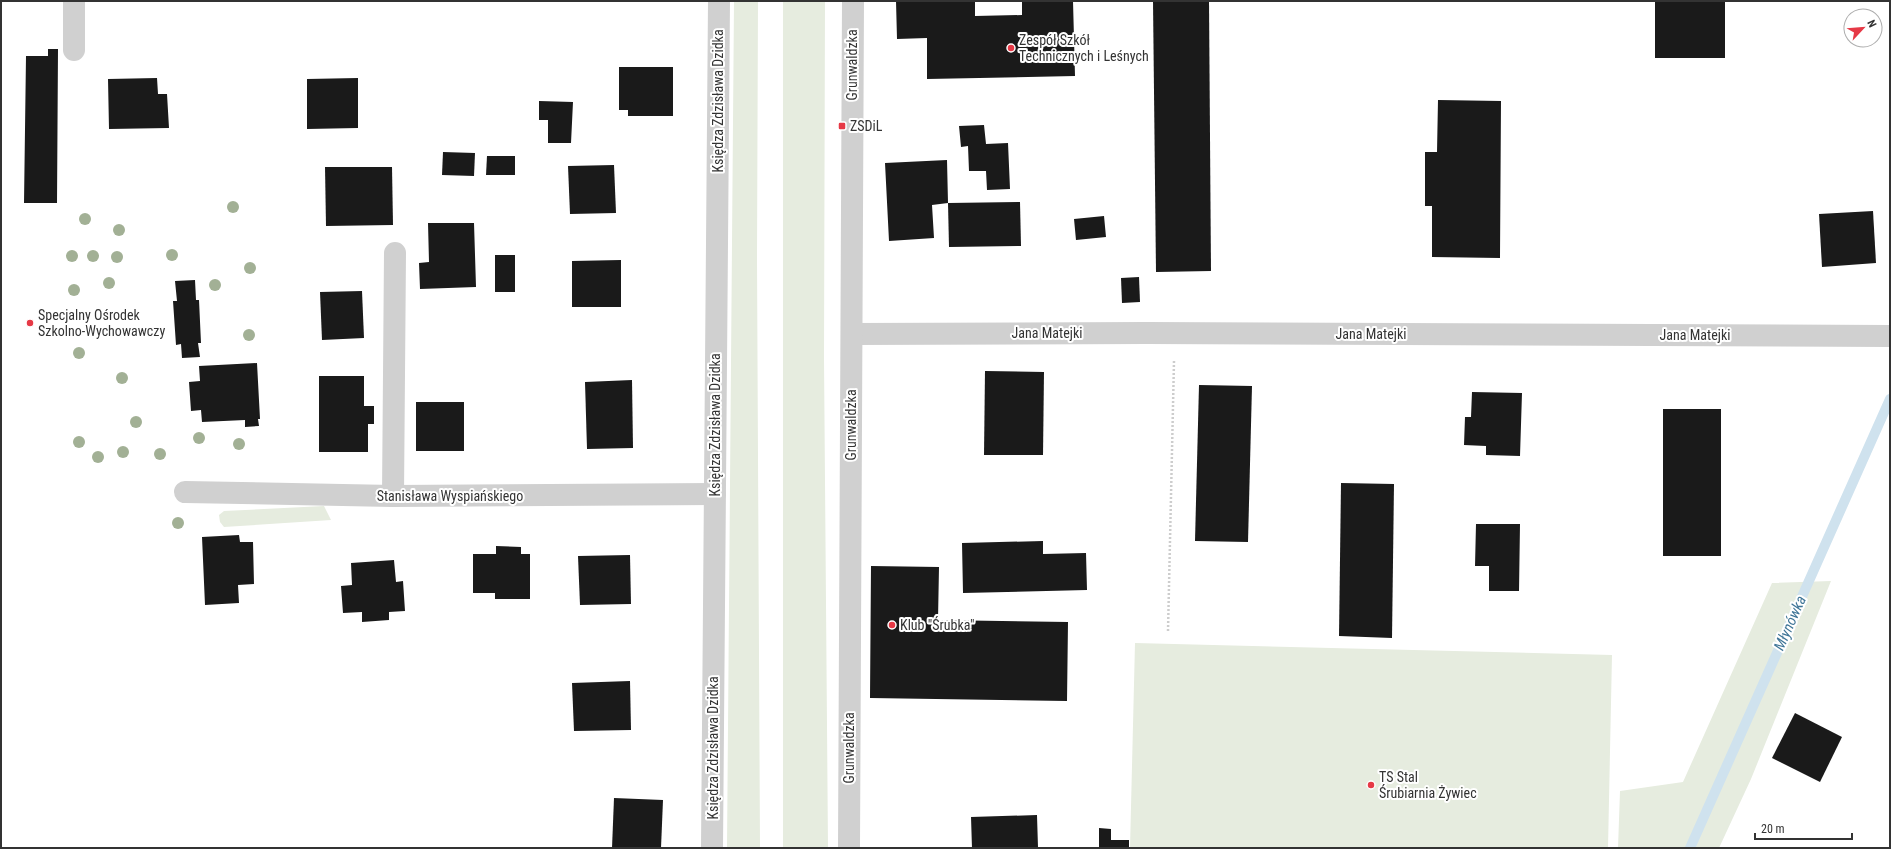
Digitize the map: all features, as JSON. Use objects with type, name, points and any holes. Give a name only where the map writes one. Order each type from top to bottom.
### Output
[{"type":"street","points":[[74,1],[74,50]]},
{"type":"street","name":"Księdza Zdzisława Dzidka","points":[[712,848],[719,1]]},
{"type":"street","name":"Grunwaldzka","points":[[849,848],[853,1]]},
{"type":"street","points":[[393,496],[395,253]]},
{"type":"street","name":"Jana Matejki","points":[[852,334],[1174,333],[1890,336]]},
{"type":"street","name":"Stanisława Wyspiańskiego","points":[[185,492],[393,496],[715,494]]},
{"type":"path","points":[[1168,630],[1174,333]]},
{"type":"shaded area","points":[[734,1],[758,1],[757,260],[760,848],[727,848]]},
{"type":"shaded area","points":[[783,1],[825,1],[824,359],[828,848],[783,848]]},
{"type":"shaded area","points":[[324,506],[331,520],[224,527],[220,522],[219,515],[224,511]]},
{"type":"shaded area","points":[[1831,581],[1751,779],[1719,848],[1618,848],[1620,791],[1683,782],[1772,583]]},
{"type":"shaded area","name":"TS Stal Śrubiarnia Żywiec","points":[[1135,643],[1612,655],[1608,848],[1130,848]]},
{"type":"building","points":[[896,1],[975,1],[975,16],[1022,15],[1022,1],[1073,1],[1075,76],[927,79],[927,38],[897,39]]},
{"type":"building","points":[[1153,1],[1209,1],[1211,271],[1156,272]]},
{"type":"building","points":[[1655,1],[1725,1],[1725,58],[1655,58]]},
{"type":"building","points":[[48,49],[58,49],[57,203],[24,203],[26,56],[48,56]]},
{"type":"building","points":[[619,67],[673,67],[673,116],[628,116],[628,110],[619,110]]},
{"type":"building","points":[[157,78],[158,94],[167,94],[169,128],[109,129],[108,79]]},
{"type":"building","points":[[358,78],[358,128],[307,129],[307,79]]},
{"type":"building","points":[[1438,100],[1501,101],[1500,258],[1432,257],[1432,206],[1425,206],[1425,152],[1437,152]]},
{"type":"building","points":[[539,101],[573,102],[571,143],[548,143],[548,120],[539,120]]},
{"type":"building","points":[[984,125],[986,144],[1008,143],[1010,189],[987,190],[986,171],[969,171],[968,146],[961,147],[959,126]]},
{"type":"building","points":[[443,152],[475,153],[474,176],[442,175]]},
{"type":"building","points":[[487,156],[515,156],[515,175],[486,175]]},
{"type":"building","points":[[947,160],[948,203],[932,205],[934,238],[889,241],[885,163]]},
{"type":"building","points":[[614,165],[616,213],[570,214],[568,166]]},
{"type":"building","points":[[325,167],[392,167],[393,225],[326,226]]},
{"type":"building","points":[[1020,202],[1021,246],[949,247],[948,203]]},
{"type":"building","points":[[1873,211],[1876,263],[1822,267],[1819,214]]},
{"type":"building","points":[[1104,216],[1106,237],[1076,240],[1074,219]]},
{"type":"building","points":[[428,223],[474,223],[476,287],[420,289],[419,263],[429,262]]},
{"type":"building","points":[[495,255],[515,255],[515,292],[495,292]]},
{"type":"building","points":[[621,260],[621,307],[572,307],[572,261]]},
{"type":"building","points":[[1139,277],[1140,302],[1122,303],[1121,278]]},
{"type":"building","points":[[195,280],[196,300],[199,300],[201,343],[198,343],[200,357],[182,358],[181,344],[176,345],[173,301],[177,301],[175,281]]},
{"type":"building","points":[[362,291],[364,338],[322,340],[320,292]]},
{"type":"building","points":[[257,363],[260,419],[258,419],[259,426],[245,427],[245,420],[202,422],[201,410],[191,411],[189,382],[200,381],[199,366]]},
{"type":"building","points":[[985,371],[1044,372],[1043,455],[984,455]]},
{"type":"building","points":[[319,376],[364,376],[364,406],[374,406],[374,424],[368,424],[368,452],[319,452]]},
{"type":"building","points":[[632,380],[633,448],[587,449],[585,382]]},
{"type":"building","points":[[1199,385],[1252,386],[1248,542],[1195,541]]},
{"type":"building","points":[[1472,392],[1522,393],[1520,456],[1486,455],[1486,446],[1464,445],[1465,417],[1471,417]]},
{"type":"building","points":[[416,402],[464,402],[464,451],[416,451]]},
{"type":"building","points":[[1663,409],[1721,409],[1721,556],[1663,556]]},
{"type":"building","points":[[1341,483],[1394,484],[1392,638],[1339,636]]},
{"type":"building","points":[[1476,524],[1520,524],[1519,591],[1489,591],[1489,566],[1475,566]]},
{"type":"building","points":[[239,535],[240,542],[253,542],[254,584],[238,585],[239,603],[205,605],[202,537]]},
{"type":"building","points":[[1043,541],[1043,554],[1086,553],[1087,590],[963,593],[962,543]]},
{"type":"building","points":[[496,546],[521,547],[521,554],[530,554],[530,599],[495,599],[495,593],[473,593],[473,554],[496,554]]},
{"type":"building","points":[[630,555],[631,604],[580,605],[578,556]]},
{"type":"building","points":[[394,560],[396,582],[403,581],[405,611],[389,612],[389,620],[362,622],[362,612],[343,613],[341,586],[352,585],[351,563]]},
{"type":"building","points":[[871,566],[939,567],[938,620],[1068,622],[1067,701],[870,698]]},
{"type":"building","points":[[630,681],[631,730],[574,731],[572,683]]},
{"type":"building","points":[[1795,713],[1842,737],[1820,782],[1772,758]]},
{"type":"building","points":[[614,798],[663,800],[661,848],[612,848]]},
{"type":"building","points":[[1037,815],[1038,848],[972,848],[971,817]]},
{"type":"building","points":[[1099,828],[1111,829],[1111,840],[1129,840],[1129,848],[1099,848]]},
{"type":"waterway","name":"Młynówka","points":[[1690,848],[1890,399]]},
{"type":"place","name":"Zespół Szkół Technicznych i Leśnych","points":[[1011,48]]},
{"type":"place","name":"ZSDiL","points":[[842,126]]},
{"type":"place","name":"Specjalny Ośrodek Szkolno-Wychowawczy","points":[[30,323]]},
{"type":"place","name":"Klub \"Śrubka\"","points":[[892,625]]},
{"type":"place","name":"TS Stal Śrubiarnia Żywiec","points":[[1371,785]]}]
